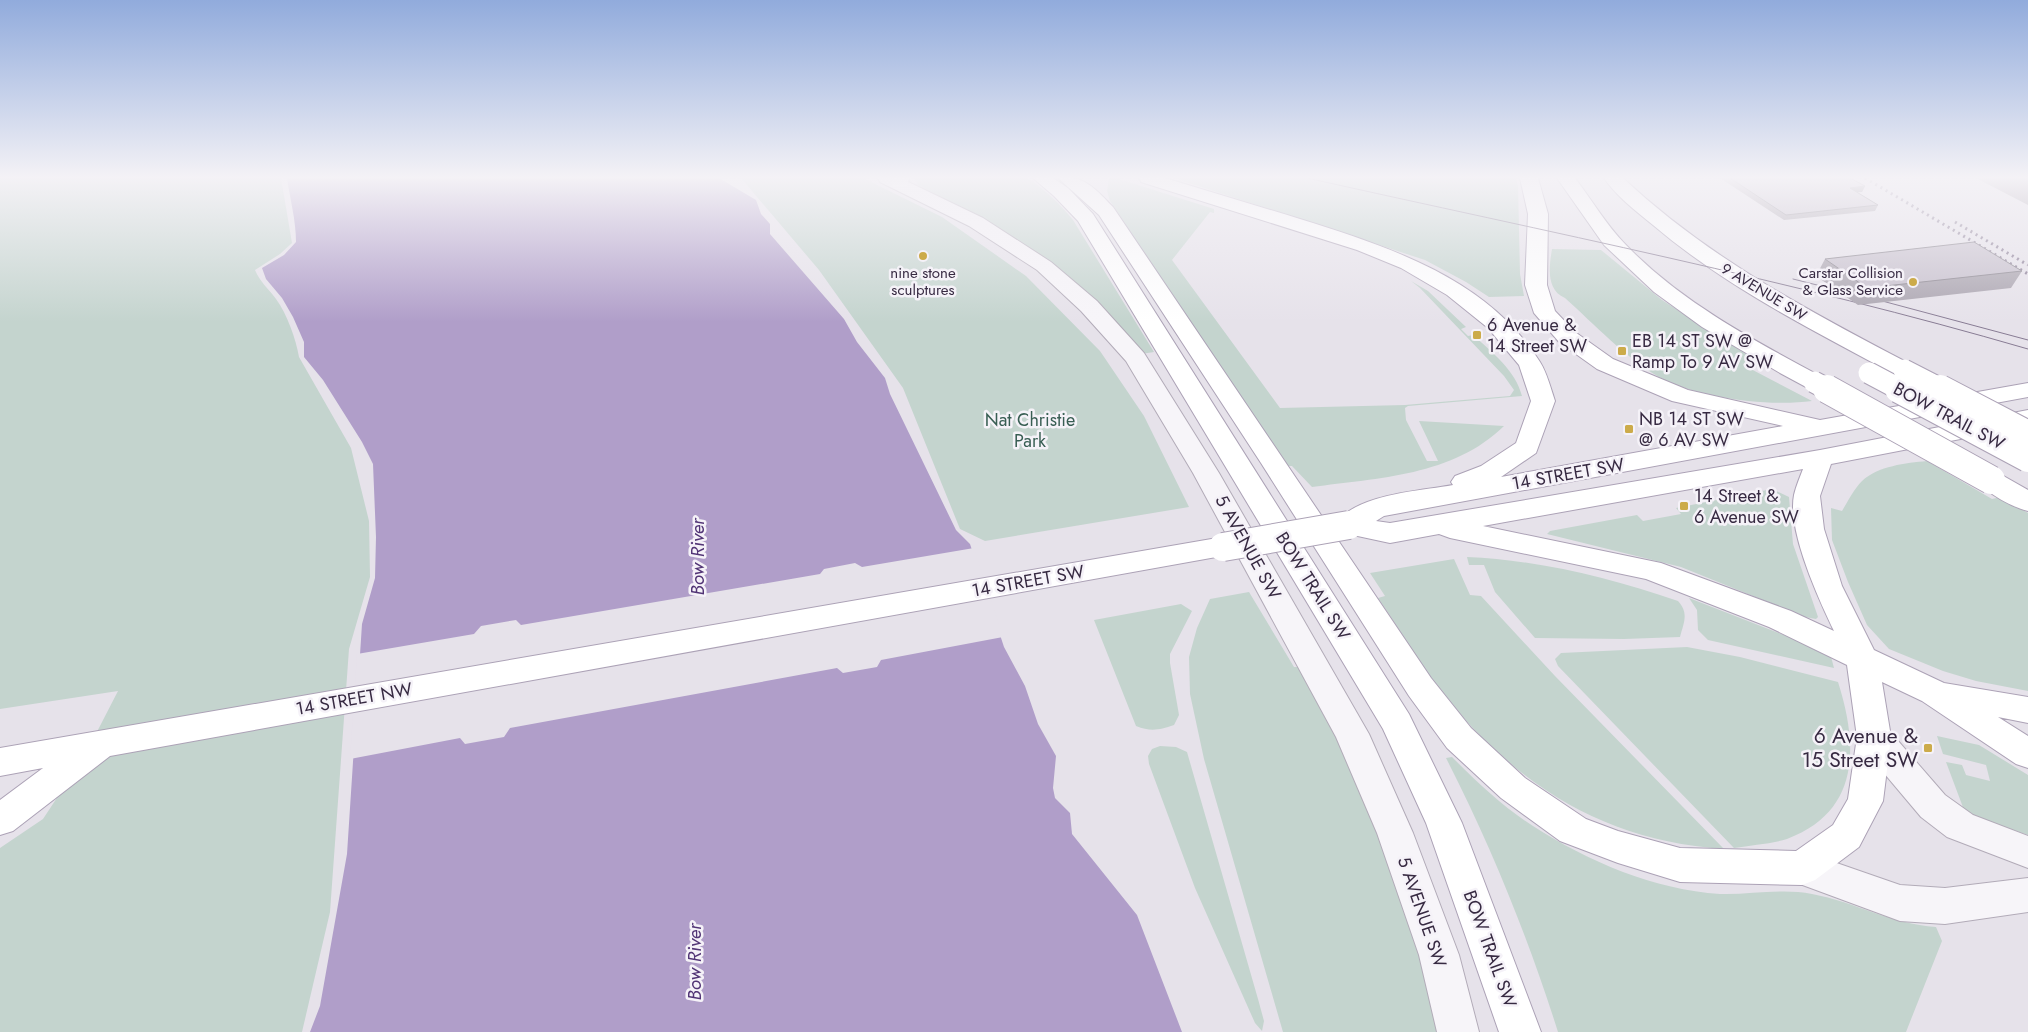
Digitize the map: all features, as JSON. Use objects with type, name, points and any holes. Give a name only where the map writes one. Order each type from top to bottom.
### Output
[{"type":"main road","name":"BOW TRAIL SW","points":[[1091,226],[1397,723],[1444,822],[1520,1032]]},
{"type":"main road","points":[[1116,226],[1274,462],[1420,687],[1459,738],[1513,788],[1574,830],[1618,846],[1680,864],[1744,868],[1802,868],[1846,836],[1862,808],[1865,801],[1874,737],[1862,657],[1827,586],[1810,529],[1807,496],[1820,458]]},
{"type":"main road","points":[[1301,226],[1364,246],[1408,264],[1455,290],[1496,323],[1530,364],[1543,401],[1527,447],[1490,472],[1414,502]]},
{"type":"main road","points":[[1538,226],[1536,285],[1545,313],[1567,336],[1605,364],[1681,396],[1824,428]]},
{"type":"main road","points":[[1602,226],[1618,248],[1655,282],[1705,318],[1764,355],[2028,502]]},
{"type":"main road","name":"9 AVENUE SW","points":[[1639,226],[1648,236],[1683,263],[1775,321],[1869,373]]},
{"type":"main road","name":"9 AVENUE SW","points":[[1666,226],[1731,275],[1904,370]]},
{"type":"main road","name":"BOW TRAIL SW","points":[[1904,370],[2028,435]]},
{"type":"main road","name":"BOW TRAIL SW","points":[[1869,373],[2028,458]]},
{"type":"main road","name":"14 STREET SW","points":[[1349,525],[1376,508],[2028,390]]},
{"type":"main road","name":"14 STREET SW","points":[[708,636],[1349,525],[1390,533],[1433,526],[1820,458],[2028,418]]},
{"type":"main road","points":[[1433,526],[1528,543],[1651,570],[1780,619],[1933,692],[2028,754]]},
{"type":"main road","name":"14 STREET NW","points":[[0,762],[708,636]]},
{"type":"main road","points":[[1933,692],[2028,710]]},
{"type":"main road","points":[[0,820],[102,744]]},
{"type":"street","name":"5 AVENUE SW","points":[[982,226],[1044,266],[1088,306],[1136,358],[1206,473],[1352,734],[1395,833],[1435,946],[1458,1032]]},
{"type":"street","points":[[1874,737],[1933,806],[1960,826],[2028,852]]},
{"type":"street","points":[[1802,868],[1900,903],[1945,906],[2028,895]]},
{"type":"green space","points":[[0,226],[289,226],[292,243],[280,254],[255,270],[284,312],[296,342],[299,357],[351,448],[369,521],[370,577],[349,649],[330,912],[302,1032],[0,1032],[0,848],[43,819],[84,757],[118,691],[0,709]]},
{"type":"green space","name":"Nat Christie Park","points":[[782,226],[955,226],[1026,276],[1100,351],[1144,416],[1189,507],[985,541],[960,529],[903,388],[819,270]]},
{"type":"green space","points":[[985,226],[1077,226],[1154,352],[1141,354]]},
{"type":"green space","points":[[1127,226],[1199,226],[1172,260],[1280,408],[1405,405],[1510,396],[1514,390],[1504,376],[1420,288],[1411,281],[1428,291],[1466,327],[1461,329],[1468,336],[1473,335],[1488,348],[1509,370],[1522,396],[1408,406],[1405,408],[1406,420],[1427,461],[1438,461],[1419,421],[1504,426],[1484,443],[1438,465],[1388,477],[1312,487],[1292,466],[1286,466]]},
{"type":"green space","points":[[1321,226],[1519,226],[1520,274],[1524,296],[1489,297],[1425,260]]},
{"type":"green space","points":[[1552,249],[1601,250],[1662,300],[1763,365],[1747,367],[1812,401],[1775,403],[1734,399],[1693,390],[1659,377],[1622,351],[1555,290],[1550,277]]},
{"type":"green space","points":[[1927,461],[1992,499],[2001,497],[2028,513],[2028,691],[1976,681],[1943,671],[1889,649],[1867,625],[1848,582],[1832,540],[1831,508],[1842,511],[1859,484],[1876,472],[1901,464]]},
{"type":"green space","points":[[1772,489],[1789,497],[1793,544],[1818,617],[1816,619],[1805,617],[1681,567],[1547,534],[1550,531],[1637,515],[1643,521],[1681,514],[1676,508]]},
{"type":"green space","points":[[1467,557],[1547,566],[1600,578],[1678,601],[1685,614],[1680,637],[1624,639],[1535,638],[1495,592],[1484,565],[1469,565]]},
{"type":"green space","points":[[1454,559],[1470,595],[1481,596],[1555,676],[1724,849],[1684,844],[1646,836],[1610,824],[1577,809],[1545,790],[1514,767],[1458,712],[1426,671],[1378,598],[1385,596],[1370,573]]},
{"type":"green space","points":[[1249,592],[1294,667],[1303,667],[1373,807],[1444,1032],[1283,1032],[1204,759],[1190,694],[1189,657],[1197,628],[1210,599]]},
{"type":"green space","points":[[1689,598],[1830,653],[1834,668],[1708,640],[1698,630],[1697,610]]},
{"type":"green space","points":[[1181,604],[1192,611],[1170,654],[1179,715],[1174,725],[1155,730],[1141,728],[1136,726],[1094,620]]},
{"type":"green space","points":[[1687,647],[1740,657],[1838,682],[1849,729],[1850,752],[1848,774],[1841,794],[1829,812],[1811,827],[1781,841],[1734,848],[1558,666],[1555,659],[1561,653]]},
{"type":"green space","points":[[1937,736],[1979,745],[2028,775],[2028,835],[1983,820],[1964,810],[1946,762],[1962,765],[1966,775],[1990,781],[1986,765],[1943,754]]},
{"type":"green space","points":[[1160,746],[1176,747],[1187,752],[1264,1021],[1262,1031],[1255,1023],[1195,888],[1149,764],[1148,756],[1152,749]]},
{"type":"green space","points":[[1452,757],[1491,794],[1522,819],[1576,851],[1622,872],[1671,887],[1720,894],[1801,892],[1843,902],[1904,922],[1936,927],[1942,941],[1906,1032],[1558,1032],[1508,892],[1463,791],[1446,758]]},
{"type":"water","name":"Bow River","points":[[295,226],[770,226],[770,234],[844,319],[857,342],[885,378],[890,394],[956,530],[970,544],[1004,647],[1025,686],[1038,724],[1056,756],[1053,788],[1055,798],[1070,813],[1072,834],[1137,915],[1182,1032],[310,1032],[320,1006],[347,854],[362,624],[375,578],[376,537],[373,464],[362,442],[323,380],[304,357],[304,342],[293,317],[282,298],[266,279],[262,268],[284,255],[296,242]]},
{"type":"pier","points":[[974,548],[1003,637],[881,660],[877,667],[843,673],[837,668],[510,728],[504,737],[465,744],[460,738],[350,759],[357,654],[474,634],[481,626],[516,620],[521,625],[820,574],[824,569],[855,563],[862,567]]},
{"type":"building","points":[[1974,242],[2022,271],[1867,288],[1825,259]]},
{"type":"tram line","points":[[1525,226],[1759,279],[1939,324],[2028,349]]},
{"type":"tram line","points":[[1793,279],[1849,293]]},
{"type":"tram line","points":[[1871,298],[2028,340]]},
{"type":"railway","points":[[1947,226],[2028,274]]},
{"type":"railway","points":[[1962,226],[2028,265]]},
{"type":"place","name":"nine stone sculptures","points":[[923,256]]},
{"type":"place","name":"Carstar Collision & Glass Service","points":[[1913,282]]},
{"type":"place","name":"6 Avenue & 14 Street SW","points":[[1477,335]]},
{"type":"place","name":"EB 14 ST SW @ Ramp To 9 AV SW","points":[[1622,351]]},
{"type":"place","name":"NB 14 ST SW @ 6 AV SW","points":[[1629,429]]},
{"type":"place","name":"14 Street & 6 Avenue SW","points":[[1684,506]]},
{"type":"place","name":"6 Avenue & 15 Street SW","points":[[1928,748]]}]
